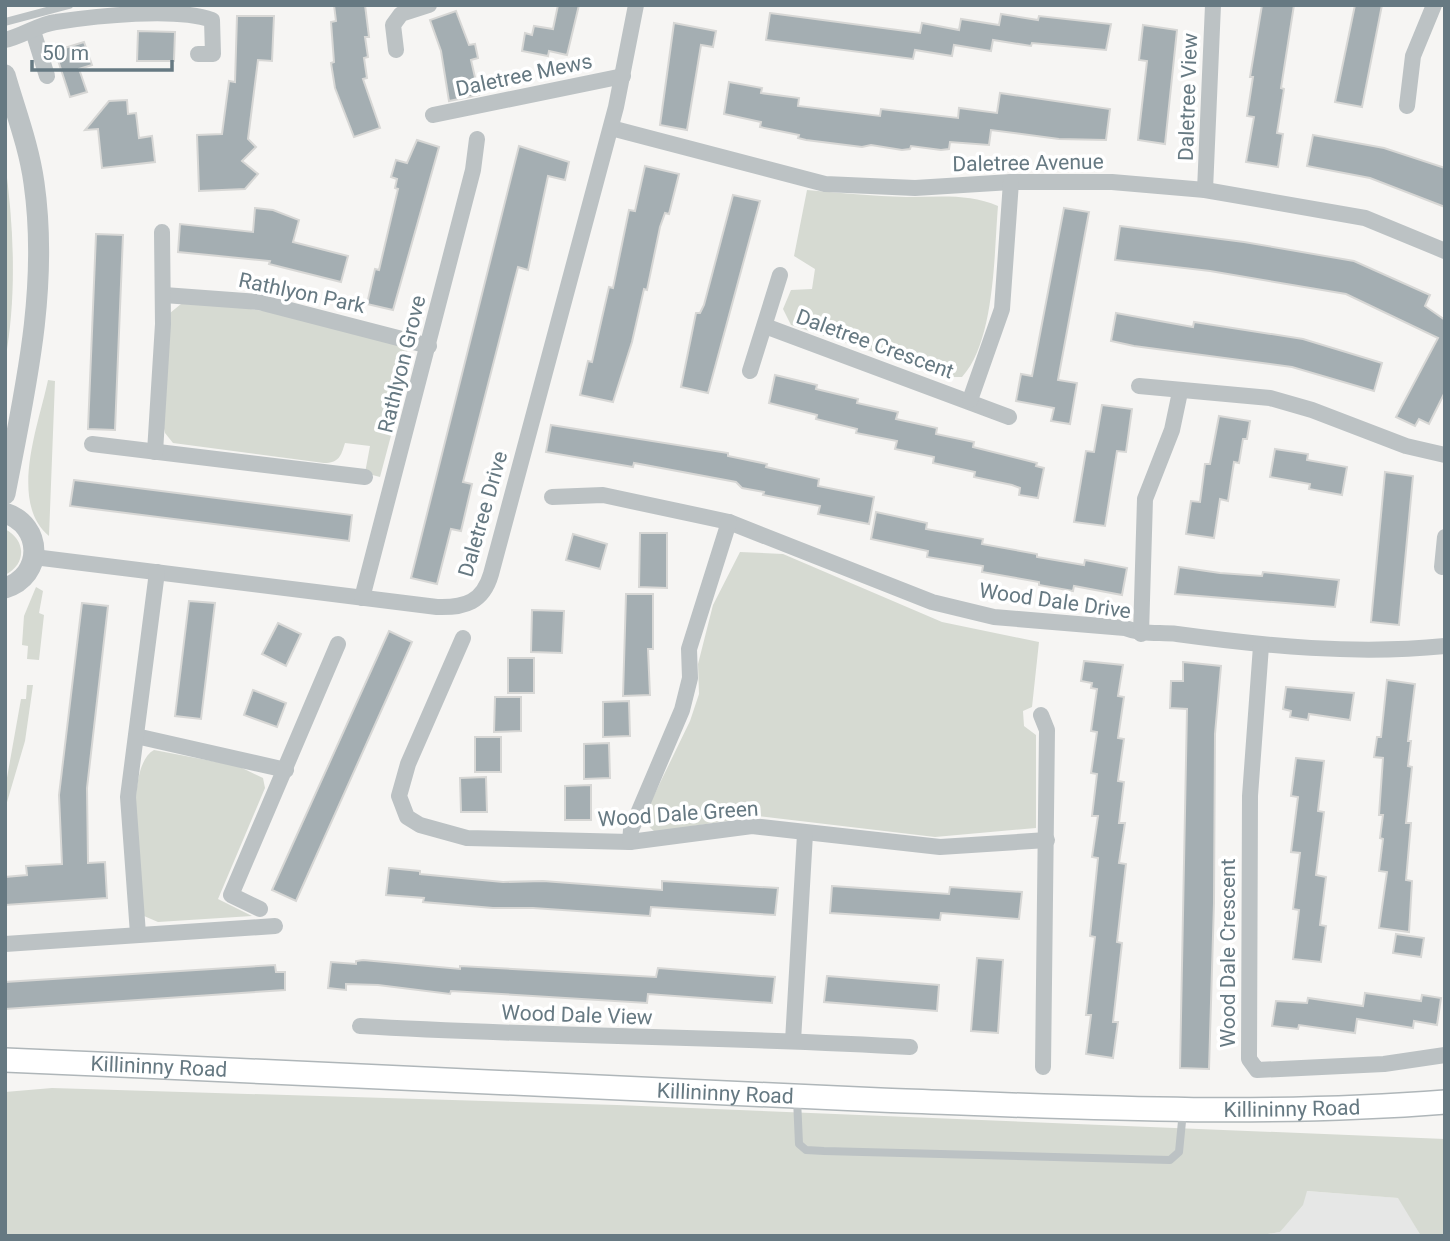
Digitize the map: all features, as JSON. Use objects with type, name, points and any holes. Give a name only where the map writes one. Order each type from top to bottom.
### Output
[{"type":"main road","points":[[5,1050],[40,1061]]},
{"type":"main road","name":"Killininny Road","points":[[5,1060],[1183,1111],[1350,1110],[1445,1102]]},
{"type":"main road","points":[[5,1072],[40,1061]]},
{"type":"street","points":[[396,50],[393,25],[401,13],[429,5]]},
{"type":"street","name":"Daletree Drive","points":[[34,557],[455,608],[473,603],[488,584],[611,128],[636,5]]},
{"type":"street","name":"Daletree View","points":[[1205,190],[1213,5]]},
{"type":"street","points":[[1407,106],[1413,56],[1434,5]]},
{"type":"street","points":[[5,40],[53,22],[146,14],[199,16],[212,20],[214,30],[213,54],[198,54]]},
{"type":"street","points":[[33,31],[47,76]]},
{"type":"street","points":[[5,75],[34,182],[40,273],[36,326],[5,494]]},
{"type":"street","name":"Daletree Mews","points":[[433,115],[623,76]]},
{"type":"street","name":"Daletree Avenue","points":[[611,128],[825,184],[915,188],[1011,182],[1112,181],[1205,190],[1365,218],[1445,251]]},
{"type":"street","name":"Rathlyon Grove","points":[[362,597],[473,170],[477,139]]},
{"type":"street","name":"Daletree Crescent","points":[[970,400],[1002,309],[1011,182]]},
{"type":"street","points":[[155,452],[164,295],[162,232]]},
{"type":"street","name":"Daletree Crescent","points":[[750,371],[780,275]]},
{"type":"street","name":"Rathlyon Park","points":[[164,295],[259,302],[429,345]]},
{"type":"street","name":"Daletree Crescent","points":[[765,326],[970,400],[1009,417]]},
{"type":"street","points":[[1139,386],[1180,392],[1270,398],[1312,410],[1406,446],[1445,455]]},
{"type":"street","points":[[1141,635],[1145,499],[1172,430],[1180,392]]},
{"type":"street","points":[[92,444],[365,477]]},
{"type":"street","name":"Wood Dale Drive","points":[[552,497],[603,495],[729,522],[932,602],[994,617],[1125,628],[1141,635],[1158,632],[1261,646],[1412,649],[1445,646]]},
{"type":"street","points":[[5,513],[23,522],[34,541],[34,557],[28,574],[5,588]]},
{"type":"street","points":[[630,842],[631,830],[682,710],[690,678],[689,649],[729,522]]},
{"type":"street","points":[[1442,567],[1445,537]]},
{"type":"street","points":[[138,934],[128,797],[157,572]]},
{"type":"street","name":"Wood Dale Green","points":[[463,638],[408,764],[399,796],[407,817],[420,825],[467,838],[630,842],[752,826],[940,847],[1047,839]]},
{"type":"street","points":[[260,909],[231,895],[338,644]]},
{"type":"street","name":"Wood Dale Crescent","points":[[1261,646],[1250,796],[1248,1059],[1257,1070],[1384,1064],[1445,1055]]},
{"type":"street","points":[[1041,715],[1047,730],[1043,1067]]},
{"type":"street","points":[[136,736],[286,770]]},
{"type":"street","points":[[793,1041],[805,834]]},
{"type":"street","points":[[5,944],[275,926]]},
{"type":"street","name":"Wood Dale View","points":[[360,1027],[564,1037],[793,1041],[910,1047]]},
{"type":"lane","points":[[5,22],[69,5]]},
{"type":"lane","points":[[797,1096],[799,1144],[806,1150],[824,1152],[1170,1160],[1179,1152],[1183,1111]]},
{"type":"shaded area","points":[[5,162],[13,287],[5,361]]},
{"type":"shaded area","points":[[807,190],[894,197],[964,197],[998,206],[994,272],[987,320],[973,361],[962,377],[950,377],[791,325],[783,309],[791,290],[812,289],[815,269],[794,256]]},
{"type":"shaded area","points":[[201,302],[285,314],[400,344],[407,350],[410,364],[380,477],[365,473],[370,446],[345,443],[339,458],[324,463],[173,443],[165,433],[162,420],[170,313],[181,304]]},
{"type":"shaded area","points":[[48,380],[55,381],[49,536],[37,521],[30,503],[28,483],[34,440]]},
{"type":"shaded area","points":[[5,529],[17,539],[21,552],[17,565],[5,575]]},
{"type":"shaded area","points":[[740,552],[783,554],[942,622],[1039,642],[1032,707],[1023,711],[1024,726],[1036,735],[1036,828],[935,837],[758,816],[655,832],[642,820],[690,721],[699,694],[698,664],[713,605]]},
{"type":"shaded area","points":[[36,587],[43,591],[39,613],[44,615],[39,660],[27,659],[28,646],[22,645],[24,616]]},
{"type":"shaded area","points":[[27,685],[33,685],[25,741],[5,809],[5,789],[21,699],[26,699]]},
{"type":"shaded area","points":[[154,750],[238,766],[263,778],[265,788],[218,899],[252,916],[158,922],[144,916],[135,827],[136,801],[138,778],[144,761]]},
{"type":"shaded area","points":[[52,1088],[617,1105],[1445,1139],[1445,1236],[1421,1236],[1398,1198],[1307,1191],[1303,1205],[1280,1232],[1256,1236],[5,1236],[5,1092]]},
{"type":"shaded area","points":[[1306,1191],[1399,1198],[1421,1236],[1256,1236],[1280,1232]]},
{"type":"building","points":[[334,5],[365,5],[369,37],[365,37],[367,78],[363,79],[380,128],[354,137],[335,88],[331,63],[334,62],[331,22],[336,21]]},
{"type":"building","points":[[558,5],[579,5],[567,55],[549,51],[548,56],[522,51],[525,33],[532,35],[534,26],[553,29]]},
{"type":"building","points":[[1262,5],[1294,5],[1281,88],[1284,89],[1277,133],[1283,134],[1278,167],[1246,162],[1254,117],[1247,116],[1253,77],[1250,77]]},
{"type":"building","points":[[1355,5],[1382,5],[1362,107],[1335,102]]},
{"type":"building","points":[[456,11],[469,45],[475,44],[478,58],[471,60],[479,95],[449,101],[441,51],[430,20]]},
{"type":"building","points":[[770,13],[920,33],[922,23],[959,30],[961,19],[999,25],[1001,14],[1038,20],[1039,16],[1111,24],[1106,50],[1032,43],[1031,46],[993,40],[991,51],[954,45],[952,56],[915,50],[913,59],[766,40]]},
{"type":"building","points":[[237,16],[274,16],[272,61],[258,60],[248,139],[256,147],[242,161],[258,174],[245,189],[199,191],[197,135],[222,134],[229,81],[235,82]]},
{"type":"building","points":[[674,23],[716,31],[713,47],[701,45],[687,130],[660,125]]},
{"type":"building","points":[[1143,25],[1177,30],[1165,144],[1138,140],[1147,61],[1139,60]]},
{"type":"building","points":[[138,31],[175,32],[174,61],[137,61]]},
{"type":"building","points":[[84,42],[92,65],[79,69],[87,92],[70,97],[55,51]]},
{"type":"building","points":[[729,82],[762,88],[761,93],[799,98],[798,106],[880,116],[881,109],[958,118],[959,108],[997,113],[1000,93],[1110,109],[1106,140],[1059,139],[991,130],[989,145],[950,142],[949,149],[911,146],[910,149],[902,150],[806,140],[798,138],[799,135],[760,127],[761,122],[724,114]]},
{"type":"building","points":[[127,100],[128,114],[136,113],[139,138],[152,136],[155,162],[102,168],[98,129],[85,130],[109,101]]},
{"type":"building","points":[[1313,135],[1384,148],[1445,168],[1445,207],[1370,178],[1307,166]]},
{"type":"building","points":[[417,140],[439,147],[393,310],[367,304],[375,269],[379,270],[398,189],[395,188],[397,179],[391,177],[396,160],[407,163]]},
{"type":"building","points":[[519,146],[569,162],[565,180],[548,176],[528,270],[518,267],[463,482],[472,484],[461,531],[451,529],[437,584],[411,578]]},
{"type":"building","points":[[645,166],[679,174],[669,214],[665,213],[660,227],[647,290],[644,289],[632,342],[613,402],[580,395],[588,361],[592,362],[609,287],[613,288],[629,210],[635,211]]},
{"type":"building","points":[[733,195],[760,201],[708,393],[681,387],[696,313],[700,313],[704,305]]},
{"type":"building","points":[[255,208],[273,210],[299,220],[293,242],[348,256],[341,282],[269,264],[270,261],[178,252],[180,224],[253,232]]},
{"type":"building","points":[[1064,208],[1089,212],[1058,380],[1077,383],[1070,424],[1051,421],[1054,408],[1016,401],[1021,374],[1032,376]]},
{"type":"building","points":[[1120,226],[1244,242],[1354,261],[1430,295],[1425,306],[1445,320],[1445,392],[1429,424],[1419,419],[1415,426],[1396,417],[1438,338],[1346,294],[1210,271],[1115,260]]},
{"type":"building","points":[[96,234],[123,235],[115,430],[88,429]]},
{"type":"building","points":[[1116,313],[1193,327],[1194,322],[1303,339],[1382,363],[1374,391],[1292,367],[1134,346],[1111,341]]},
{"type":"building","points":[[775,375],[858,399],[857,403],[898,412],[896,419],[937,428],[936,434],[974,442],[973,447],[1037,463],[1036,466],[1044,468],[1038,498],[1019,495],[1020,488],[1012,485],[974,477],[975,472],[933,463],[934,457],[895,449],[897,441],[856,433],[857,429],[816,419],[817,415],[769,403]]},
{"type":"building","points":[[1102,405],[1132,409],[1126,452],[1117,451],[1105,526],[1074,522],[1086,451],[1094,452]]},
{"type":"building","points":[[1219,416],[1250,421],[1247,439],[1243,439],[1239,463],[1234,462],[1228,501],[1220,499],[1214,538],[1186,534],[1191,501],[1200,502],[1205,464],[1210,464]]},
{"type":"building","points":[[551,425],[728,453],[728,456],[767,464],[766,467],[819,479],[818,486],[874,497],[869,524],[818,514],[820,506],[763,495],[764,492],[742,488],[736,482],[634,463],[633,467],[546,452]]},
{"type":"building","points":[[1275,449],[1308,454],[1307,460],[1347,467],[1342,495],[1309,489],[1310,484],[1270,477]]},
{"type":"building","points":[[1385,472],[1413,476],[1399,625],[1371,622]]},
{"type":"building","points":[[74,480],[352,515],[349,541],[70,506]]},
{"type":"building","points":[[876,512],[927,523],[926,529],[983,539],[982,544],[1037,554],[1037,557],[1084,565],[1085,560],[1127,568],[1122,595],[1074,586],[1073,591],[1039,585],[1039,582],[982,572],[983,566],[927,557],[928,551],[871,539]]},
{"type":"building","points":[[640,533],[667,533],[667,588],[639,587]]},
{"type":"building","points":[[573,534],[607,544],[600,569],[566,560]]},
{"type":"building","points":[[1179,567],[1220,573],[1262,576],[1263,572],[1339,580],[1335,607],[1175,594]]},
{"type":"building","points":[[626,594],[653,594],[653,649],[648,649],[650,695],[623,696]]},
{"type":"building","points":[[189,601],[215,603],[201,719],[175,716]]},
{"type":"building","points":[[82,603],[108,606],[87,788],[88,863],[105,862],[107,898],[5,905],[5,877],[27,875],[26,866],[62,864],[59,795]]},
{"type":"building","points":[[532,610],[564,611],[562,653],[531,652]]},
{"type":"building","points":[[278,623],[301,634],[286,666],[262,654]]},
{"type":"building","points":[[389,631],[412,642],[296,901],[272,890]]},
{"type":"building","points":[[508,658],[534,658],[534,693],[508,693]]},
{"type":"building","points":[[1084,661],[1123,665],[1118,696],[1124,697],[1118,738],[1124,739],[1118,781],[1124,782],[1119,823],[1125,823],[1119,863],[1126,864],[1117,942],[1122,943],[1113,1022],[1118,1022],[1113,1058],[1086,1054],[1091,1015],[1086,1015],[1095,937],[1090,936],[1098,858],[1092,857],[1098,816],[1092,816],[1097,774],[1091,773],[1097,732],[1091,731],[1097,689],[1091,688],[1092,683],[1081,681]]},
{"type":"building","points":[[1183,662],[1221,666],[1215,734],[1209,1069],[1180,1068],[1187,709],[1170,708],[1171,681],[1183,681]]},
{"type":"building","points":[[1387,680],[1415,684],[1408,741],[1411,741],[1408,766],[1412,767],[1406,823],[1411,823],[1406,880],[1412,881],[1409,932],[1379,928],[1387,872],[1379,871],[1383,839],[1380,838],[1383,815],[1379,815],[1383,758],[1374,757],[1377,737],[1381,737]]},
{"type":"building","points":[[1286,687],[1354,693],[1350,720],[1309,714],[1308,720],[1290,717],[1291,711],[1283,709]]},
{"type":"building","points":[[253,690],[286,703],[277,727],[244,715]]},
{"type":"building","points":[[495,697],[521,697],[521,731],[494,732]]},
{"type":"building","points":[[629,701],[630,736],[603,737],[603,702]]},
{"type":"building","points":[[475,737],[501,737],[501,772],[475,772]]},
{"type":"building","points":[[609,743],[610,778],[584,779],[584,744]]},
{"type":"building","points":[[1296,758],[1324,761],[1318,811],[1324,812],[1316,875],[1326,877],[1320,925],[1326,926],[1321,962],[1293,959],[1299,910],[1293,909],[1300,853],[1291,852],[1298,797],[1291,796]]},
{"type":"building","points":[[486,777],[487,812],[461,812],[460,778]]},
{"type":"building","points":[[591,785],[591,820],[565,820],[565,786]]},
{"type":"building","points":[[389,868],[420,871],[420,874],[503,882],[543,881],[662,890],[662,881],[778,888],[775,915],[651,907],[650,916],[493,908],[423,902],[424,898],[386,895]]},
{"type":"building","points":[[832,886],[949,894],[950,887],[1022,892],[1019,919],[941,913],[940,920],[830,913]]},
{"type":"building","points":[[1396,934],[1424,938],[1421,957],[1393,953]]},
{"type":"building","points":[[977,958],[1003,960],[998,1033],[971,1031]]},
{"type":"building","points":[[356,961],[460,969],[460,966],[656,977],[658,968],[775,977],[772,1003],[648,994],[647,1003],[451,991],[450,994],[378,985],[346,984],[346,990],[328,988],[331,962],[356,964]]},
{"type":"building","points":[[275,965],[276,972],[285,972],[285,990],[5,1009],[5,982]]},
{"type":"building","points":[[827,976],[939,985],[937,1011],[824,1002]]},
{"type":"building","points":[[1365,993],[1421,1001],[1422,995],[1441,998],[1437,1025],[1414,1021],[1413,1028],[1357,1019],[1355,1033],[1299,1025],[1298,1029],[1272,1026],[1276,1001],[1307,1003],[1308,998],[1363,1006]]}]
